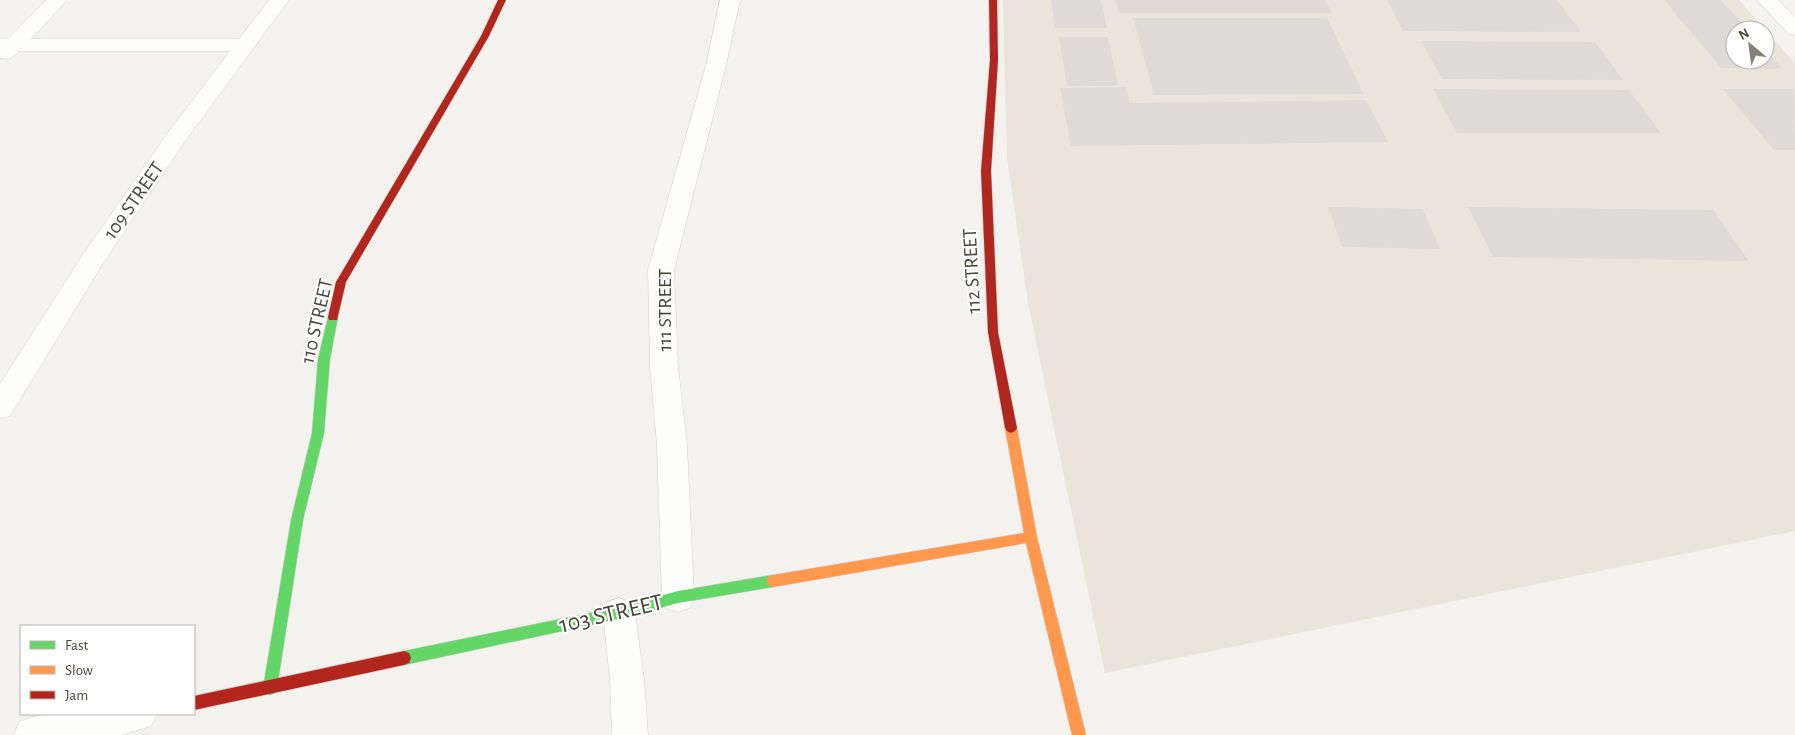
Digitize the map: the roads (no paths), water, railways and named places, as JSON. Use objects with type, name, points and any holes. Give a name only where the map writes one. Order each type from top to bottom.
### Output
[{"type":"street","points":[[4,50],[57,0]]},
{"type":"street","name":"109 STREET","points":[[0,408],[93,259],[175,139],[279,0]]},
{"type":"street","name":"110 STREET","points":[[270,688],[297,520],[318,433],[324,359],[341,282],[485,36],[502,0]]},
{"type":"street","name":"111 STREET","points":[[678,597],[672,445],[664,367],[661,270],[716,65],[730,0]]},
{"type":"street","name":"112 STREET","points":[[993,0],[994,60],[986,171],[993,332],[1031,537],[1079,735]]},
{"type":"street","points":[[1767,0],[1795,29]]},
{"type":"street","points":[[4,50],[246,45]]},
{"type":"street","name":"103 STREET","points":[[195,703],[619,613],[678,597],[1031,537]]},
{"type":"street","points":[[619,613],[628,680],[630,735]]},
{"type":"street","points":[[32,735],[134,715]]}]
